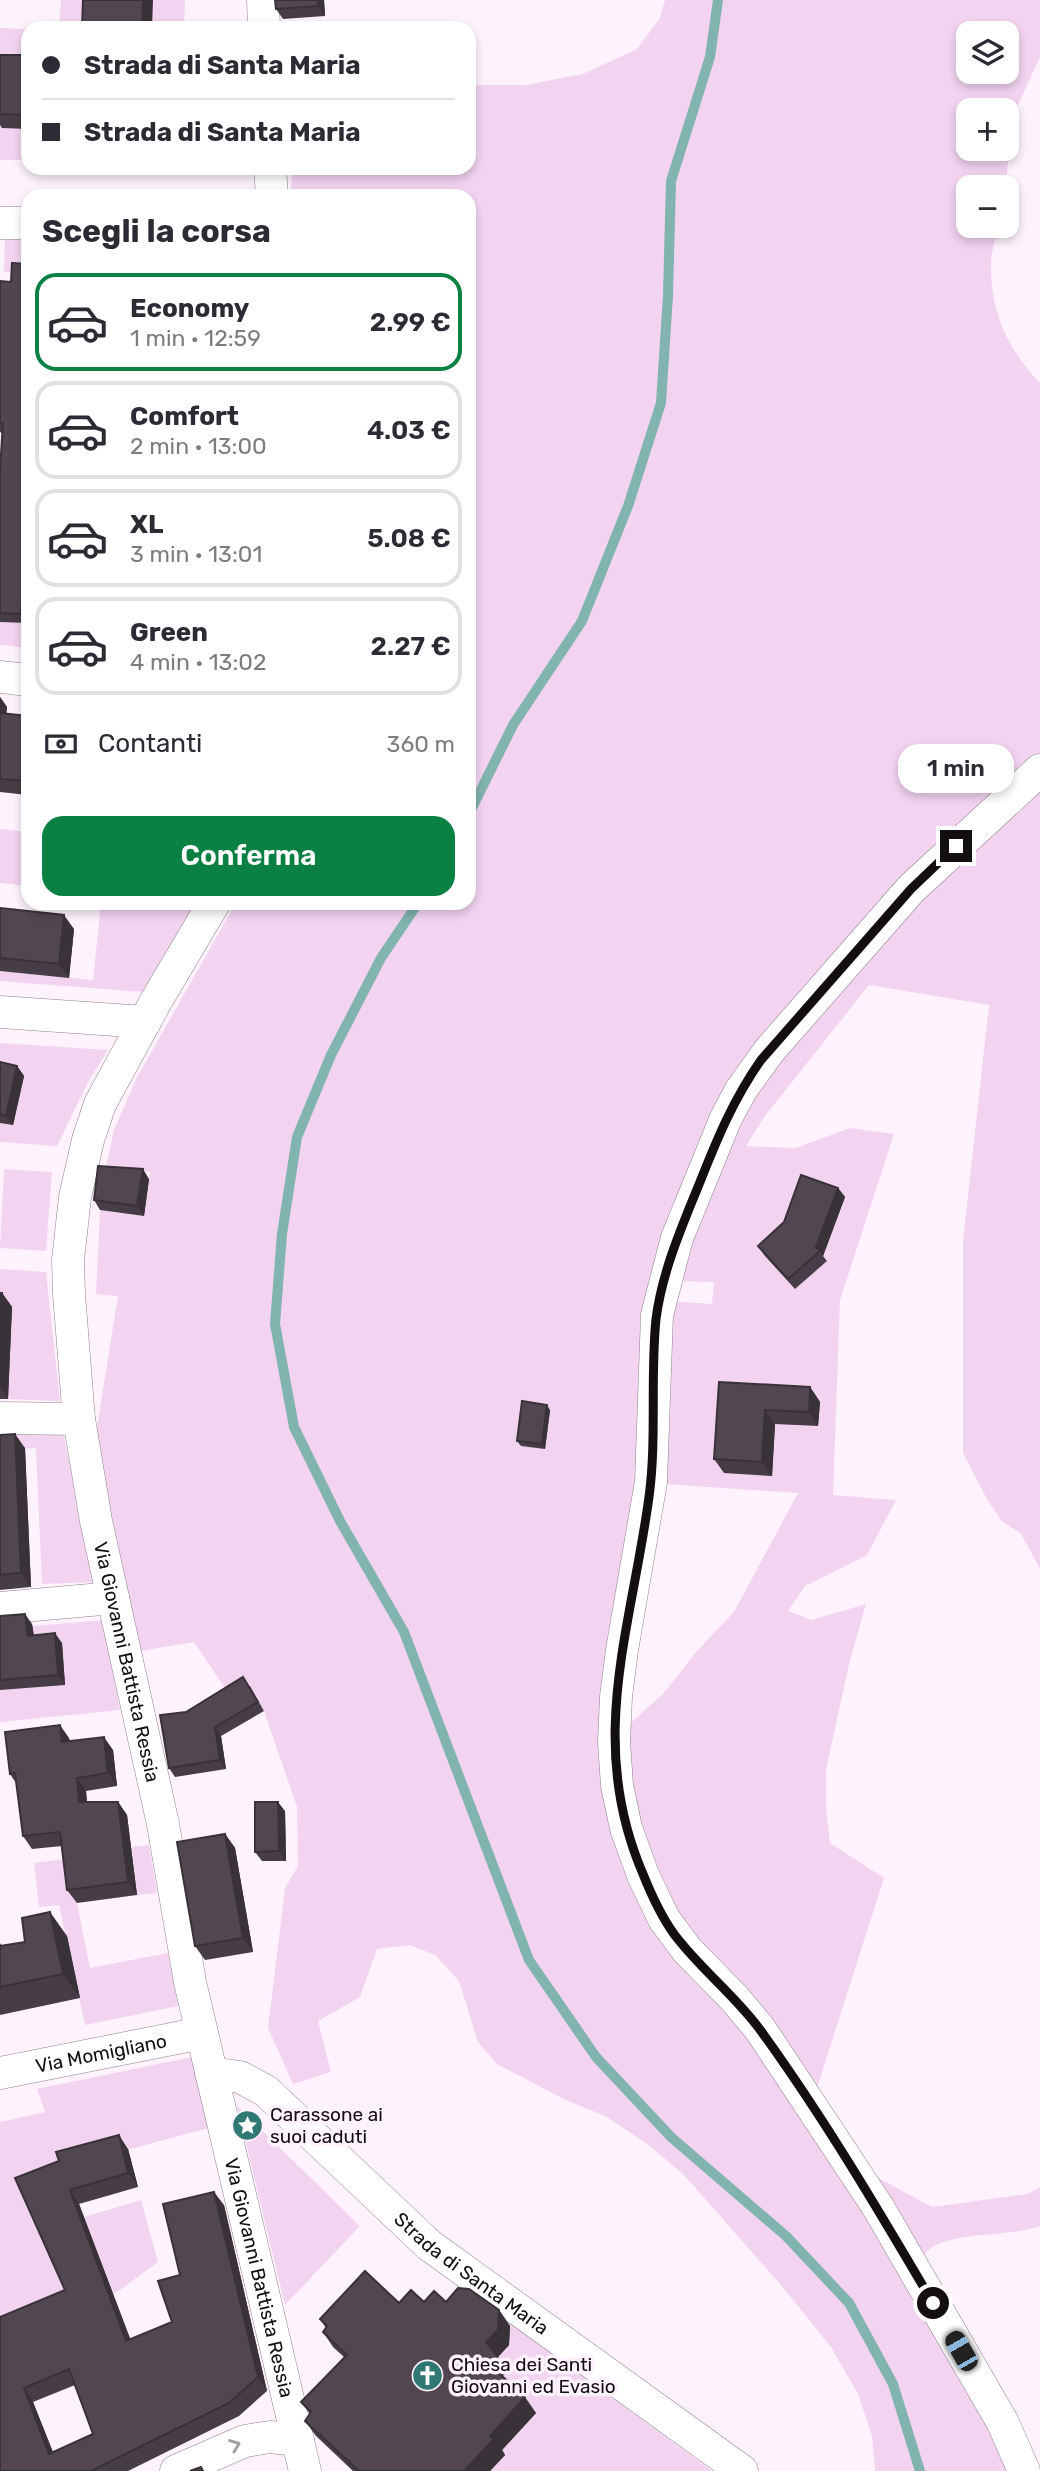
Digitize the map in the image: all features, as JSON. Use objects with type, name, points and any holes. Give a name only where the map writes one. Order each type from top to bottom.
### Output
[{"type":"street","points":[[263,0],[264,21]]},
{"type":"street","points":[[0,223],[21,223]]},
{"type":"street","points":[[0,677],[21,679]]},
{"type":"street","points":[[1024,2471],[1003,2423],[878,2207],[760,2029],[687,1950],[664,1919],[643,1875],[626,1828],[617,1785],[614,1742],[622,1650],[651,1482],[657,1315],[677,1238],[726,1118],[741,1090],[769,1051],[911,889],[1040,770]]},
{"type":"street","name":"Via Giovanni Battista Ressia","points":[[210,910],[100,1104],[88,1140],[75,1197],[68,1260],[79,1419],[89,1488],[163,1824],[190,1982],[265,2291],[305,2471]]},
{"type":"street","points":[[0,1012],[145,1021]]},
{"type":"street","points":[[0,1418],[79,1419]]},
{"type":"street","points":[[0,1608],[113,1598]]},
{"type":"street","name":"Via Momigliano","points":[[0,2073],[202,2034]]},
{"type":"street","name":"Strada di Santa Maria","points":[[211,2073],[240,2077],[266,2091],[422,2239],[741,2471]]},
{"type":"street","points":[[176,2471],[246,2441],[270,2437],[298,2440]]},
{"type":"shaded area","points":[[61,0],[185,0],[184,21],[60,21]]},
{"type":"shaded area","points":[[665,0],[1040,0],[1040,57],[1019,103],[1019,98],[956,98],[956,161],[1008,161],[1007,175],[956,175],[956,238],[996,238],[991,264],[998,314],[1010,343],[1040,383],[1040,753],[997,790],[730,1089],[643,1406],[632,1521],[608,1636],[603,1702],[604,1772],[735,2020],[874,2220],[1015,2471],[875,2471],[872,2436],[858,2394],[831,2347],[781,2285],[683,2174],[647,2144],[607,2117],[564,2099],[497,2064],[478,2042],[459,1981],[435,1955],[410,1945],[377,1949],[360,1997],[318,2021],[331,2072],[293,2084],[268,2028],[285,1888],[298,1866],[297,1807],[264,1711],[250,1686],[231,1697],[194,1642],[140,1651],[97,1457],[97,1427],[118,1296],[96,1294],[100,1210],[144,1216],[150,1172],[106,1166],[114,1130],[136,1079],[232,910],[476,910],[476,189],[291,189],[292,175],[476,175],[476,85],[526,85],[583,74],[637,49],[660,18]]},
{"type":"shaded area","points":[[0,28],[21,29],[21,160],[0,160]]},
{"type":"shaded area","points":[[5,235],[21,235],[21,273],[4,272]]},
{"type":"shaded area","points":[[21,620],[21,647],[0,645],[0,622]]},
{"type":"shaded area","points":[[1040,786],[1040,1569],[1021,1534],[1002,1521],[988,1501],[963,1453],[963,1240],[989,1005],[869,985],[765,1116],[746,1146],[796,1148],[850,1128],[894,1134],[840,1300],[833,1495],[896,1500],[867,1555],[805,1586],[788,1611],[811,1620],[866,1604],[849,1664],[826,1770],[826,1808],[830,1843],[884,1878],[816,2091],[676,1913],[655,1870],[631,1792],[626,1727],[663,1694],[697,1651],[734,1612],[798,1493],[663,1484],[669,1301],[712,1304],[714,1282],[674,1281],[748,1097],[884,932]]},
{"type":"shaded area","points":[[0,829],[21,831],[21,885],[0,883]]},
{"type":"shaded area","points":[[100,910],[191,910],[143,992],[0,981],[0,971],[93,980]]},
{"type":"shaded area","points":[[0,1043],[108,1050],[88,1082],[57,1146],[0,1142]]},
{"type":"shaded area","points":[[4,1169],[52,1172],[46,1251],[0,1248]]},
{"type":"shaded area","points":[[0,1269],[46,1272],[60,1401],[8,1399],[0,1306]]},
{"type":"shaded area","points":[[0,1432],[63,1433],[94,1582],[42,1584],[36,1448],[0,1450]]},
{"type":"shaded area","points":[[103,1620],[120,1710],[0,1722],[0,1629]]},
{"type":"shaded area","points":[[149,1845],[157,1893],[137,1895],[132,1847]]},
{"type":"shaded area","points":[[71,1858],[90,1968],[168,1953],[178,2006],[85,2025],[59,1905],[39,1907],[34,1863]]},
{"type":"shaded area","points":[[192,2057],[209,2128],[66,2166],[74,2304],[0,2319],[0,2122],[45,2112],[37,2089]]},
{"type":"shaded area","points":[[237,2106],[360,2226],[285,2305]]},
{"type":"shaded area","points":[[871,2174],[932,2207],[1028,2194],[1040,2187],[1040,2226],[942,2242],[922,2258]]},
{"type":"shaded area","points":[[141,2200],[158,2262],[113,2295],[84,2217]]},
{"type":"shaded area","points":[[510,2323],[712,2471],[490,2471],[498,2448],[502,2363],[497,2358],[509,2345]]},
{"type":"building","points":[[83,0],[143,0],[142,21],[82,21]]},
{"type":"building","points":[[275,0],[317,0],[318,6],[276,9]]},
{"type":"building","points":[[0,55],[21,55],[21,115],[0,114]]},
{"type":"building","points":[[12,263],[21,264],[21,614],[0,613],[0,470],[3,423],[0,423],[0,281],[11,282]]},
{"type":"building","points":[[0,713],[21,715],[21,780],[0,779]]},
{"type":"building","points":[[0,908],[64,915],[59,964],[0,958]]},
{"type":"building","points":[[0,1062],[17,1066],[6,1116],[0,1114]]},
{"type":"building","points":[[98,1166],[143,1169],[137,1206],[94,1200]]},
{"type":"building","points":[[801,1175],[838,1188],[816,1247],[820,1251],[788,1279],[758,1246],[784,1222]]},
{"type":"building","points":[[0,1293],[2,1293],[0,1350]]},
{"type":"building","points":[[719,1382],[810,1387],[809,1412],[765,1410],[762,1462],[714,1459]]},
{"type":"building","points":[[522,1401],[547,1405],[542,1444],[517,1441]]},
{"type":"building","points":[[15,1434],[21,1573],[0,1575],[0,1435]]},
{"type":"building","points":[[25,1614],[28,1636],[55,1633],[58,1675],[0,1680],[0,1616]]},
{"type":"building","points":[[243,1677],[258,1702],[215,1727],[220,1760],[169,1768],[160,1715],[186,1712]]},
{"type":"building","points":[[60,1725],[62,1742],[104,1737],[108,1773],[77,1778],[79,1802],[118,1802],[128,1882],[67,1890],[60,1832],[23,1836],[15,1773],[10,1774],[5,1732]]},
{"type":"building","points":[[255,1802],[278,1802],[279,1851],[255,1852]]},
{"type":"building","points":[[225,1834],[243,1938],[195,1946],[177,1842]]},
{"type":"building","points":[[50,1912],[63,1974],[0,1987],[0,1946],[25,1942],[22,1918]]},
{"type":"building","points":[[119,2135],[128,2173],[70,2190],[126,2341],[172,2322],[158,2281],[180,2275],[163,2204],[214,2192],[258,2377],[229,2403],[91,2471],[0,2471],[0,2317],[65,2290],[15,2178],[59,2161],[56,2152]],"holes":[[[69,2369],[93,2434],[49,2454],[24,2388]]]},
{"type":"building","name":"Chiesa dei Santi Giovanni ed Evasio","points":[[365,2271],[399,2303],[411,2290],[424,2302],[434,2291],[446,2302],[458,2288],[469,2289],[499,2310],[498,2330],[486,2342],[497,2356],[489,2364],[525,2397],[490,2436],[494,2439],[466,2469],[475,2471],[359,2471],[305,2421],[311,2412],[301,2402],[347,2355],[323,2332],[327,2326],[320,2319]]},
{"type":"waterway","points":[[476,800],[513,725],[582,621],[628,506],[661,403],[668,295],[671,181],[710,57],[718,0]]},
{"type":"waterway","points":[[413,910],[381,958],[331,1055],[297,1137],[282,1234],[275,1324],[294,1427],[340,1521],[404,1632],[529,1960],[596,2057],[671,2137],[786,2236],[849,2303],[893,2384],[920,2471]]},
{"type":"place","name":"Carassone ai suoi caduti","points":[[247,2125]]},
{"type":"place","name":"Chiesa dei Santi Giovanni ed Evasio","points":[[428,2375]]},
{"type":"route","points":[[933,2303],[878,2207],[773,2048],[749,2014],[687,1950],[664,1919],[632,1848],[621,1811],[614,1742],[622,1650],[651,1482],[657,1315],[677,1238],[726,1118],[761,1060],[911,889],[956,846]]}]
